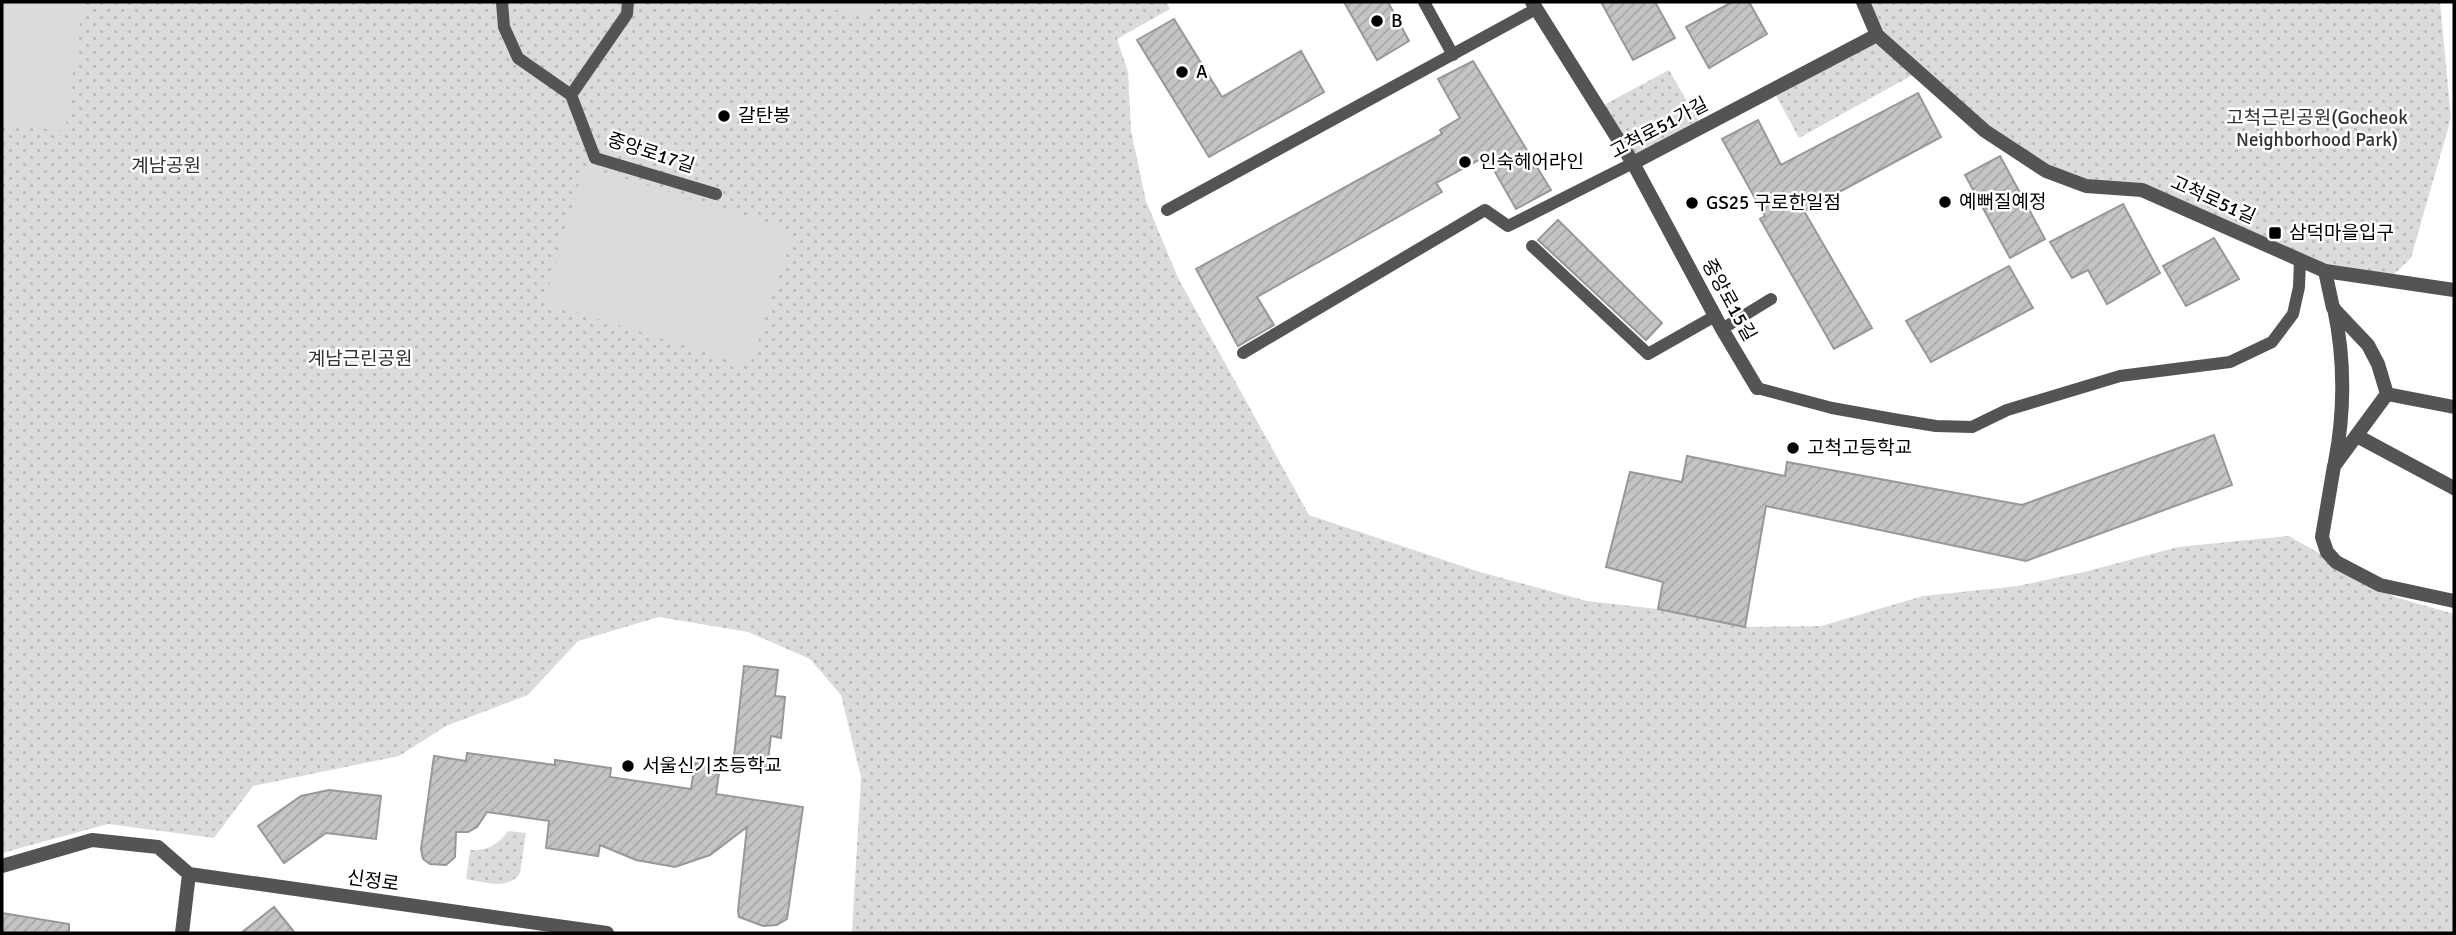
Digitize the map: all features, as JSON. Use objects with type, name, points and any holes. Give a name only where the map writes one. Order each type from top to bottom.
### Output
[{"type":"street","name":"고척로51길","points":[[1863,2],[1877,35],[1985,131],[2046,171],[2087,186],[2142,190],[2325,271],[2454,290]]},
{"type":"street","name":"중앙로15길","points":[[1534,6],[1633,163],[1718,323],[1757,388]]},
{"type":"street","name":"고척로51가길","points":[[1633,163],[1877,35]]},
{"type":"street","points":[[2325,271],[2340,338],[2343,413],[2322,537],[2327,552],[2336,562],[2380,585],[2454,601]]},
{"type":"street","points":[[2333,308],[2368,345],[2388,394]]},
{"type":"street","points":[[2388,394],[2454,407]]},
{"type":"street","points":[[2333,466],[2388,394]]},
{"type":"street","points":[[2357,436],[2454,488]]},
{"type":"street","points":[[2,866],[92,840],[158,847],[189,874],[182,933]]},
{"type":"street","name":"신정로","points":[[189,874],[550,929],[607,933]]},
{"type":"lane","points":[[502,2],[504,27],[518,58],[572,95],[627,14],[628,2]]},
{"type":"lane","points":[[1424,2],[1453,55]]},
{"type":"lane","name":"중앙로15길","points":[[1167,210],[1453,55],[1534,6]]},
{"type":"lane","name":"중앙로17길","points":[[572,95],[595,158],[716,194]]},
{"type":"lane","name":"고척로51가길","points":[[1243,353],[1485,210],[1508,226],[1633,163]]},
{"type":"lane","points":[[1532,246],[1648,354],[1771,299]]},
{"type":"lane","name":"중앙로15길","points":[[1757,388],[1832,408],[1936,426],[1972,427],[2007,410],[2120,376],[2230,362],[2272,342],[2293,314],[2299,287],[2300,259]]},
{"type":"green space","name":"계남근린공원","points":[[2,2],[1166,2],[1170,9],[1117,39],[1128,72],[1131,131],[1146,201],[1178,278],[1309,515],[1480,572],[1587,601],[1658,609],[1745,627],[1821,626],[1923,596],[2018,586],[2178,547],[2289,536],[2395,597],[2454,614],[2454,933],[852,932],[861,777],[841,695],[810,659],[748,632],[659,617],[578,641],[528,695],[446,726],[399,756],[253,786],[214,838],[108,824],[2,853]]},
{"type":"green space","points":[[2,2],[83,2],[65,131],[2,124]]},
{"type":"green space","points":[[781,2],[875,2],[873,15]]},
{"type":"green space","name":"고척근린공원(Gocheok Neighborhood Park)","points":[[1863,2],[2440,2],[2451,118],[2411,258],[2388,280],[2325,271],[2142,190],[2086,186],[2046,171],[1918,72],[1799,138],[1773,90],[1877,36]]},
{"type":"green space","points":[[1669,70],[1702,127],[1633,163],[1598,108]]},
{"type":"green space","points":[[584,166],[793,231],[750,366],[544,302]]},
{"type":"green space","points":[[508,831],[526,833],[520,873],[515,879],[496,884],[466,879],[470,850],[492,846]]},
{"type":"building","name":"B","points":[[1344,2],[1388,2],[1409,41],[1377,60]]},
{"type":"building","points":[[1601,2],[1655,2],[1675,38],[1633,60]]},
{"type":"building","points":[[1732,2],[1749,2],[1767,34],[1709,68],[1686,27]]},
{"type":"building","name":"A","points":[[1174,19],[1222,97],[1301,51],[1324,92],[1209,157],[1137,40]]},
{"type":"building","points":[[1473,61],[1551,190],[1516,209],[1486,156],[1436,183],[1442,192],[1257,297],[1274,325],[1238,346],[1196,269],[1442,134],[1440,130],[1460,118],[1438,79]]},
{"type":"building","points":[[1918,93],[1941,137],[1804,211],[1872,328],[1834,349],[1760,219],[1765,216],[1722,139],[1758,120],[1781,165]]},
{"type":"building","points":[[2000,156],[2045,239],[2010,258],[1965,175]]},
{"type":"building","points":[[2123,204],[2160,273],[2107,304],[2088,270],[2072,278],[2050,242]]},
{"type":"building","points":[[1558,220],[1662,323],[1646,340],[1538,240]]},
{"type":"building","points":[[2214,238],[2239,279],[2186,306],[2163,266]]},
{"type":"building","points":[[2009,266],[2033,308],[1931,362],[1906,321]]},
{"type":"building","points":[[2214,435],[2232,485],[2026,561],[1766,506],[1745,627],[1658,609],[1663,582],[1606,567],[1630,472],[1682,482],[1687,456],[1785,476],[1787,462],[2022,505]]},
{"type":"building","points":[[744,666],[778,670],[775,696],[785,697],[781,738],[771,736],[767,768],[733,765]]},
{"type":"building","points":[[467,753],[555,765],[555,760],[611,768],[610,777],[691,789],[695,763],[720,766],[716,794],[803,807],[787,919],[777,925],[763,926],[739,917],[747,827],[710,855],[675,867],[636,860],[600,845],[598,856],[546,848],[549,821],[487,812],[477,827],[468,832],[456,832],[455,857],[446,865],[430,864],[423,859],[421,849],[434,756],[466,761]]},
{"type":"building","points":[[329,790],[381,796],[376,839],[326,833],[284,863],[258,826],[301,796]]},
{"type":"building","points":[[274,907],[295,933],[241,933]]},
{"type":"building","points":[[2,913],[69,924],[69,933],[2,933]]},
{"type":"place","name":"B","points":[[1377,21]]},
{"type":"place","name":"A","points":[[1182,72]]},
{"type":"place","name":"갈탄봉","points":[[724,116]]},
{"type":"place","name":"인숙헤어라인","points":[[1465,162]]},
{"type":"place","name":"예뻐질예정","points":[[1945,202]]},
{"type":"place","name":"GS25 구로한일점","points":[[1692,203]]},
{"type":"place","name":"삼덕마을입구","points":[[2275,233]]},
{"type":"place","name":"고척고등학교","points":[[1793,448]]},
{"type":"place","name":"서울신기초등학교","points":[[628,766]]},
{"type":"park label","name":"계남공원","points":[[166,166]]}]
